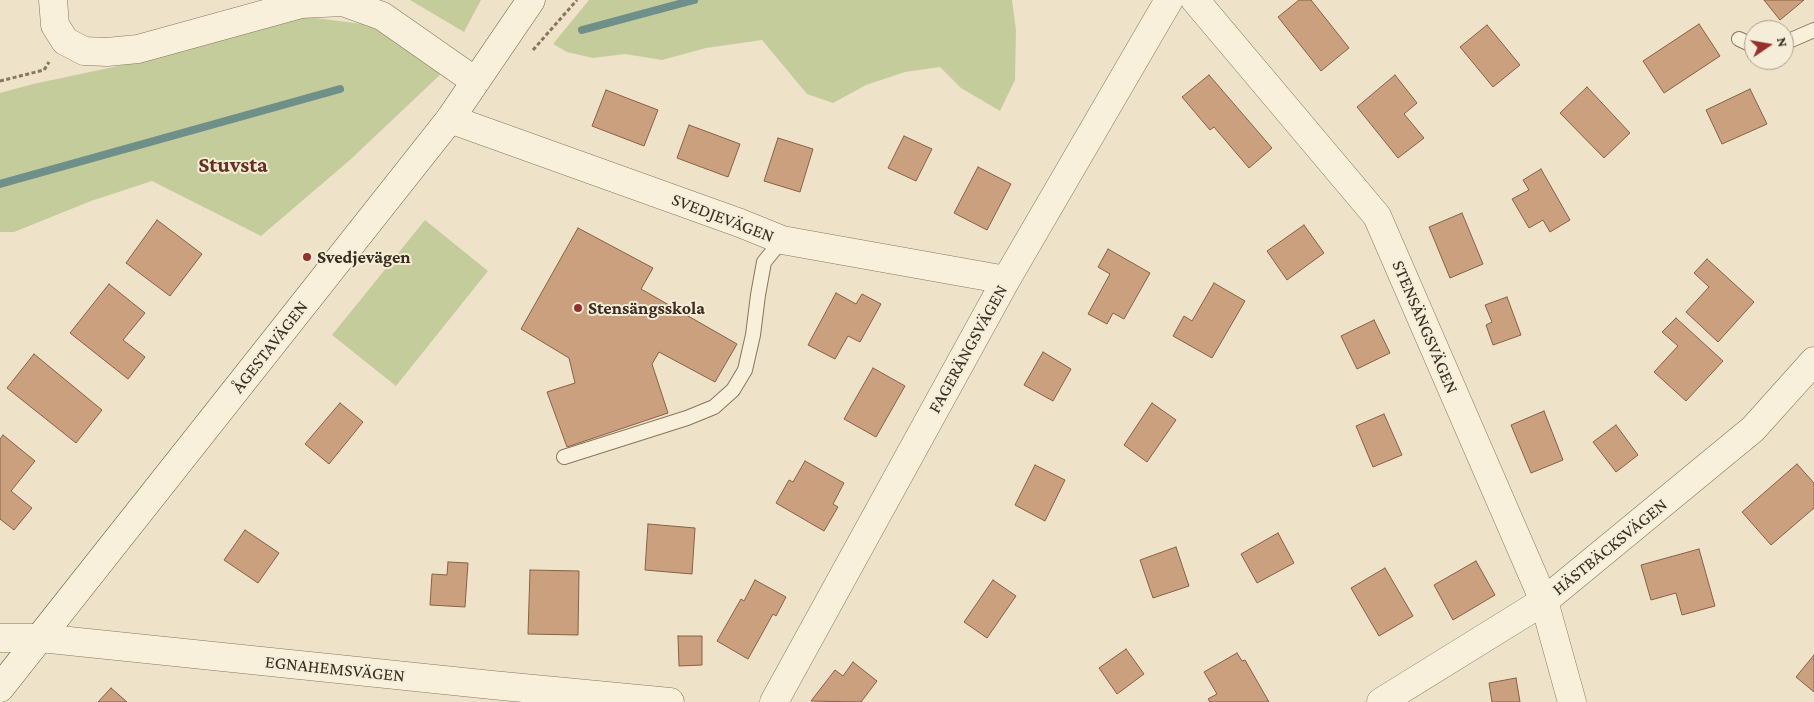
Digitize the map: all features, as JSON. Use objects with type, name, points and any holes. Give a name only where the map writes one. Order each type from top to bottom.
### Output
[{"type":"street","points":[[53,0],[54,25],[65,41],[84,51],[107,52],[138,49],[301,4],[343,2],[382,16],[475,81]]},
{"type":"street","name":"ÅGESTAVÄGEN","points":[[0,688],[450,119],[531,0]]},
{"type":"street","name":"FAGERÄNGSVÄGEN","points":[[774,702],[1006,280],[1170,0]]},
{"type":"street","name":"STENSÄNGSVÄGEN","points":[[1196,0],[1377,216],[1544,601],[1572,702]]},
{"type":"street","name":"SVEDJEVÄGEN","points":[[450,119],[740,223],[782,240],[1006,280]]},
{"type":"street","name":"HÄSTBÄCKSVÄGEN","points":[[1381,702],[1544,601],[1753,429],[1814,361]]},
{"type":"street","name":"EGNAHEMSVÄGEN","points":[[0,638],[40,638],[492,686],[670,702]]},
{"type":"lane","points":[[1794,39],[1814,30]]},
{"type":"lane","points":[[1739,39],[1744,41]]},
{"type":"lane","points":[[564,457],[687,418],[714,406],[733,390],[744,370],[753,335],[764,262],[782,240]]},
{"type":"path","points":[[0,81],[44,70],[65,41]]},
{"type":"green space","points":[[410,0],[481,0],[464,32]]},
{"type":"green space","points":[[589,0],[1012,0],[1016,30],[1015,80],[1000,111],[961,88],[940,67],[905,72],[866,85],[833,103],[807,94],[762,40],[706,48],[662,60],[625,54],[593,58],[567,52],[553,44]]},
{"type":"green space","points":[[292,15],[378,26],[443,72],[350,160],[261,236],[152,181],[91,201],[14,232],[0,232],[0,93],[137,62]]},
{"type":"green space","points":[[425,220],[488,271],[396,386],[332,335]]},
{"type":"building","points":[[1299,0],[1311,0],[1349,48],[1321,71],[1278,17]]},
{"type":"building","points":[[1764,0],[1804,0],[1780,20]]},
{"type":"building","points":[[1699,24],[1720,56],[1664,93],[1643,61]]},
{"type":"building","points":[[1487,25],[1520,65],[1493,87],[1460,47]]},
{"type":"building","points":[[1209,75],[1272,148],[1249,168],[1214,127],[1210,130],[1182,97]]},
{"type":"building","points":[[1395,75],[1417,103],[1404,114],[1424,138],[1398,158],[1357,107]]},
{"type":"building","points":[[1587,87],[1630,133],[1604,158],[1560,113]]},
{"type":"building","points":[[1750,89],[1767,124],[1722,144],[1706,110]]},
{"type":"building","points":[[606,90],[658,110],[644,146],[592,126]]},
{"type":"building","points":[[689,125],[740,144],[728,177],[677,158]]},
{"type":"building","points":[[904,136],[932,149],[916,181],[888,168]]},
{"type":"building","points":[[778,138],[813,149],[800,192],[764,181]]},
{"type":"building","points":[[978,167],[1011,184],[987,230],[954,213]]},
{"type":"building","points":[[1541,169],[1570,220],[1550,232],[1543,220],[1529,228],[1512,199],[1529,190],[1523,180]]},
{"type":"building","points":[[1462,213],[1483,264],[1450,278],[1429,227]]},
{"type":"building","points":[[157,220],[202,254],[170,296],[126,263]]},
{"type":"building","points":[[1304,225],[1324,253],[1287,280],[1267,251]]},
{"type":"building","points":[[578,228],[653,268],[641,289],[737,344],[715,382],[659,352],[652,364],[668,413],[567,447],[547,392],[575,383],[569,358],[521,329]]},
{"type":"building","points":[[1108,249],[1150,273],[1124,319],[1113,313],[1107,324],[1088,314],[1110,274],[1098,267]]},
{"type":"building","points":[[1707,259],[1754,302],[1718,342],[1686,312],[1709,287],[1694,273]]},
{"type":"building","points":[[1214,283],[1245,301],[1212,358],[1173,336],[1184,316],[1192,321]]},
{"type":"building","points":[[109,284],[145,313],[123,340],[145,357],[128,379],[70,333]]},
{"type":"building","points":[[836,293],[856,304],[862,294],[881,304],[860,342],[848,336],[835,359],[808,345]]},
{"type":"building","points":[[1507,297],[1521,335],[1493,345],[1486,325],[1492,322],[1485,305]]},
{"type":"building","points":[[1676,318],[1723,361],[1686,401],[1654,372],[1678,346],[1662,332]]},
{"type":"building","points":[[1374,320],[1390,353],[1357,369],[1341,336]]},
{"type":"building","points":[[1043,352],[1071,369],[1053,401],[1024,385]]},
{"type":"building","points":[[34,354],[102,410],[76,443],[7,388]]},
{"type":"building","points":[[873,368],[905,386],[876,437],[844,419]]},
{"type":"building","points":[[340,403],[363,422],[329,464],[305,444]]},
{"type":"building","points":[[1152,403],[1176,420],[1147,462],[1124,445]]},
{"type":"building","points":[[1544,411],[1563,460],[1531,473],[1511,425]]},
{"type":"building","points":[[1384,414],[1402,455],[1373,467],[1356,426]]},
{"type":"building","points":[[1616,425],[1638,455],[1616,472],[1593,442]]},
{"type":"building","points":[[3,435],[35,461],[11,491],[32,508],[14,530],[0,519],[0,439]]},
{"type":"building","points":[[805,461],[844,483],[833,504],[838,507],[824,531],[776,503],[789,480],[793,482]]},
{"type":"building","points":[[1797,464],[1814,483],[1814,508],[1771,545],[1742,512]]},
{"type":"building","points":[[1035,465],[1065,480],[1045,521],[1015,505]]},
{"type":"building","points":[[648,524],[695,528],[692,574],[645,570]]},
{"type":"building","points":[[245,530],[279,553],[258,583],[224,560]]},
{"type":"building","points":[[1278,533],[1294,563],[1257,583],[1241,554]]},
{"type":"building","points":[[1176,547],[1189,586],[1153,598],[1140,560]]},
{"type":"building","points":[[1699,549],[1715,606],[1682,615],[1676,593],[1651,600],[1641,565]]},
{"type":"building","points":[[1476,561],[1495,595],[1453,620],[1434,585]]},
{"type":"building","points":[[448,562],[468,563],[465,607],[430,605],[432,574],[447,575]]},
{"type":"building","points":[[1385,568],[1413,616],[1379,636],[1351,588]]},
{"type":"building","points":[[530,570],[579,571],[578,635],[528,634]]},
{"type":"building","points":[[755,580],[786,597],[776,616],[773,614],[748,659],[717,641],[741,599],[744,601]]},
{"type":"building","points":[[993,580],[1016,596],[987,638],[964,622]]},
{"type":"building","points":[[678,636],[702,636],[702,665],[679,666]]},
{"type":"building","points":[[1126,649],[1144,674],[1117,694],[1099,668]]},
{"type":"building","points":[[1237,653],[1242,661],[1245,660],[1269,702],[1210,702],[1208,699],[1217,694],[1204,672]]},
{"type":"building","points":[[1814,655],[1814,692],[1796,677]]},
{"type":"building","points":[[853,662],[877,681],[861,702],[811,701],[835,670],[843,676]]},
{"type":"building","points":[[1516,678],[1520,702],[1492,702],[1489,683]]},
{"type":"building","points":[[111,688],[127,702],[98,702]]},
{"type":"waterway","points":[[582,30],[694,0]]},
{"type":"waterway","points":[[0,184],[340,89]]},
{"type":"place","name":"Svedjevägen","points":[[307,257]]},
{"type":"place","name":"Stensängsskola","points":[[578,308]]},
{"type":"district","name":"Stuvsta","points":[[233,165]]}]
